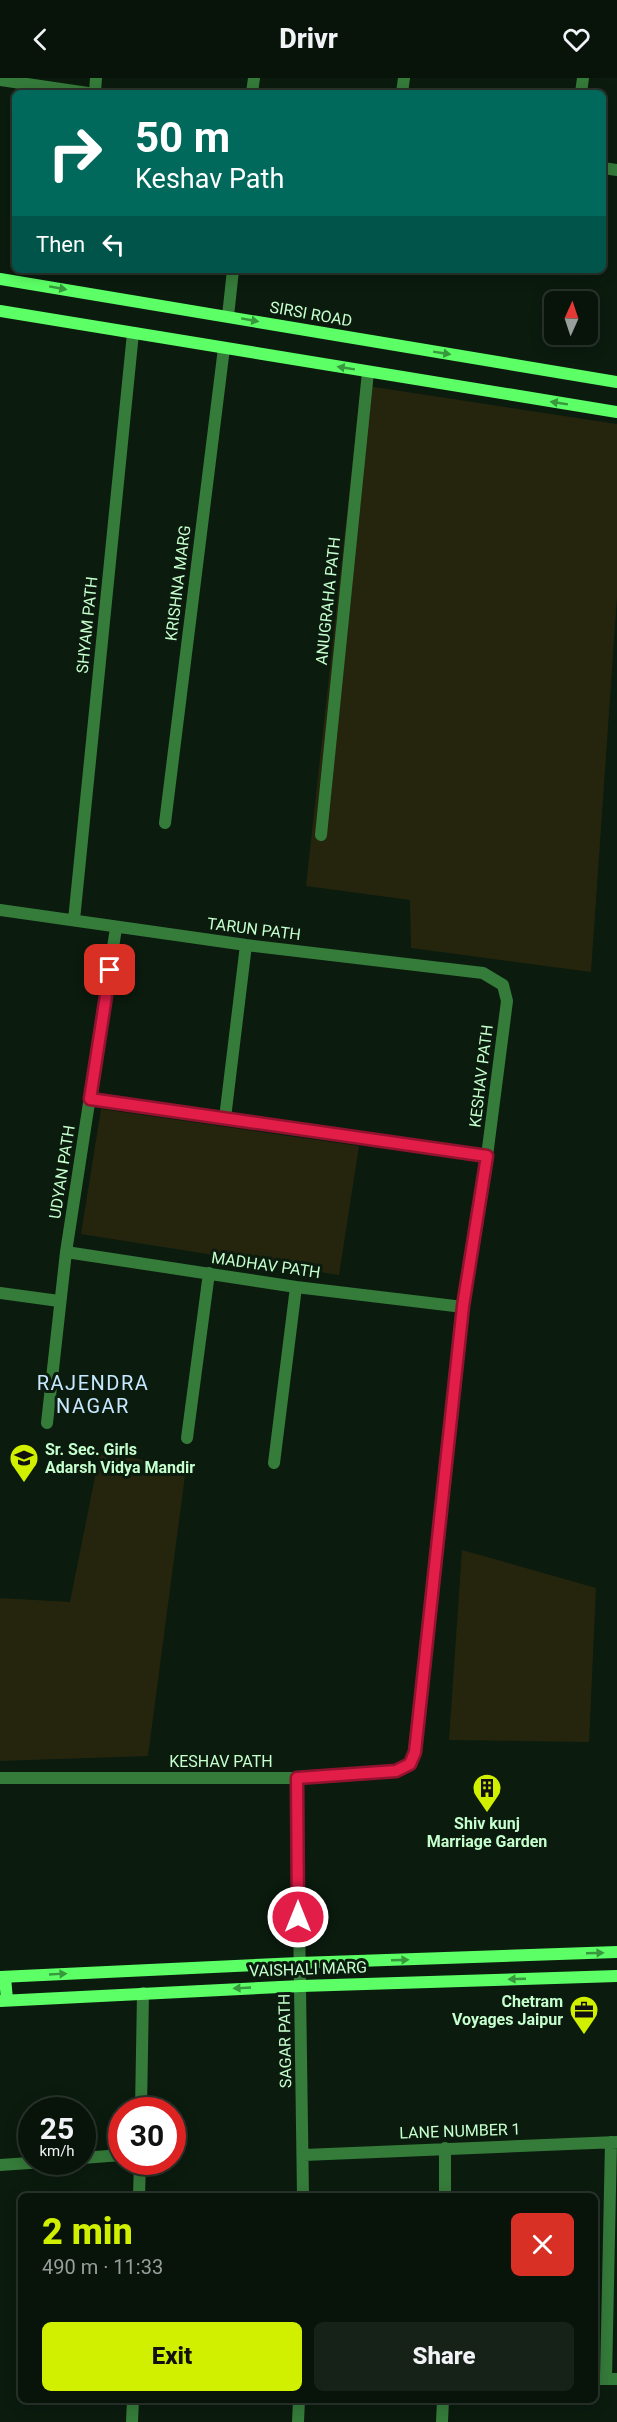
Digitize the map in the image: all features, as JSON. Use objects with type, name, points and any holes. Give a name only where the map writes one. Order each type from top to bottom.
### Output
[{"type":"main road","name":"SIRSI ROAD","points":[[0,279],[617,382]]},
{"type":"main road","points":[[0,310],[617,412]]},
{"type":"main road","name":"VAISHALI MARG","points":[[2,1977],[299,1963],[617,1952]]},
{"type":"main road","name":"VAISHALI MARG","points":[[3,2001],[301,1986],[617,1976]]},
{"type":"main road","points":[[2,1977],[3,2001]]},
{"type":"street","points":[[0,80],[68,90]]},
{"type":"street","points":[[228,316],[233,273]]},
{"type":"street","name":"SHYAM PATH","points":[[74,920],[133,333]]},
{"type":"street","name":"KRISHNA MARG","points":[[165,823],[225,348]]},
{"type":"street","name":"ANUGRAHA PATH","points":[[321,835],[368,372]]},
{"type":"street","name":"TARUN PATH","points":[[0,910],[246,945],[483,973],[503,985]]},
{"type":"street","name":"UDYAN PATH","points":[[47,1424],[59,1300],[116,928]]},
{"type":"street","points":[[225,1118],[246,945]]},
{"type":"street","name":"KESHAV PATH","points":[[0,1778],[297,1778],[396,1771],[410,1764],[415,1752],[463,1306],[487,1156],[507,1001],[503,985]]},
{"type":"street","points":[[90,1099],[487,1156]]},
{"type":"street","name":"MADHAV PATH","points":[[66,1252],[296,1287],[463,1306]]},
{"type":"street","points":[[187,1438],[209,1273]]},
{"type":"street","points":[[274,1463],[296,1287]]},
{"type":"street","points":[[0,1293],[59,1300]]},
{"type":"street","name":"SAGAR PATH","points":[[297,1778],[303,2193]]},
{"type":"street","points":[[141,2097],[143,1993]]},
{"type":"street","points":[[606,2379],[614,2142]]},
{"type":"street","name":"LANE NUMBER 1","points":[[304,2155],[614,2142]]},
{"type":"street","points":[[445,2148],[445,2193]]},
{"type":"street","points":[[0,2165],[18,2164]]},
{"type":"street","points":[[139,2193],[140,2175]]},
{"type":"street","points":[[132,2422],[133,2403]]},
{"type":"street","points":[[298,2422],[299,2403]]},
{"type":"street","points":[[442,2422],[443,2403]]},
{"type":"shaded area","points":[[361,385],[617,424],[617,597],[591,972],[411,948],[410,900],[306,886]]},
{"type":"shaded area","points":[[101,1109],[359,1146],[339,1275],[81,1234]]},
{"type":"shaded area","points":[[100,1452],[186,1468],[148,1756],[0,1761],[0,1598],[70,1602]]},
{"type":"shaded area","points":[[462,1550],[596,1588],[589,1742],[449,1740]]},
{"type":"place","name":"Sr. Sec. Girls Adarsh Vidya Mandir","points":[[24,1484]]},
{"type":"place","name":"Shiv kunj Marriage Garden","points":[[487,1814]]},
{"type":"place","name":"Chetram Voyages Jaipur","points":[[584,2036]]},
{"type":"district","name":"RAJENDRA NAGAR","points":[[93,1394]]},
{"type":"route","points":[[110,970],[90,1099],[487,1156],[463,1306],[415,1752],[410,1764],[396,1771],[297,1778],[298,1917]]}]
